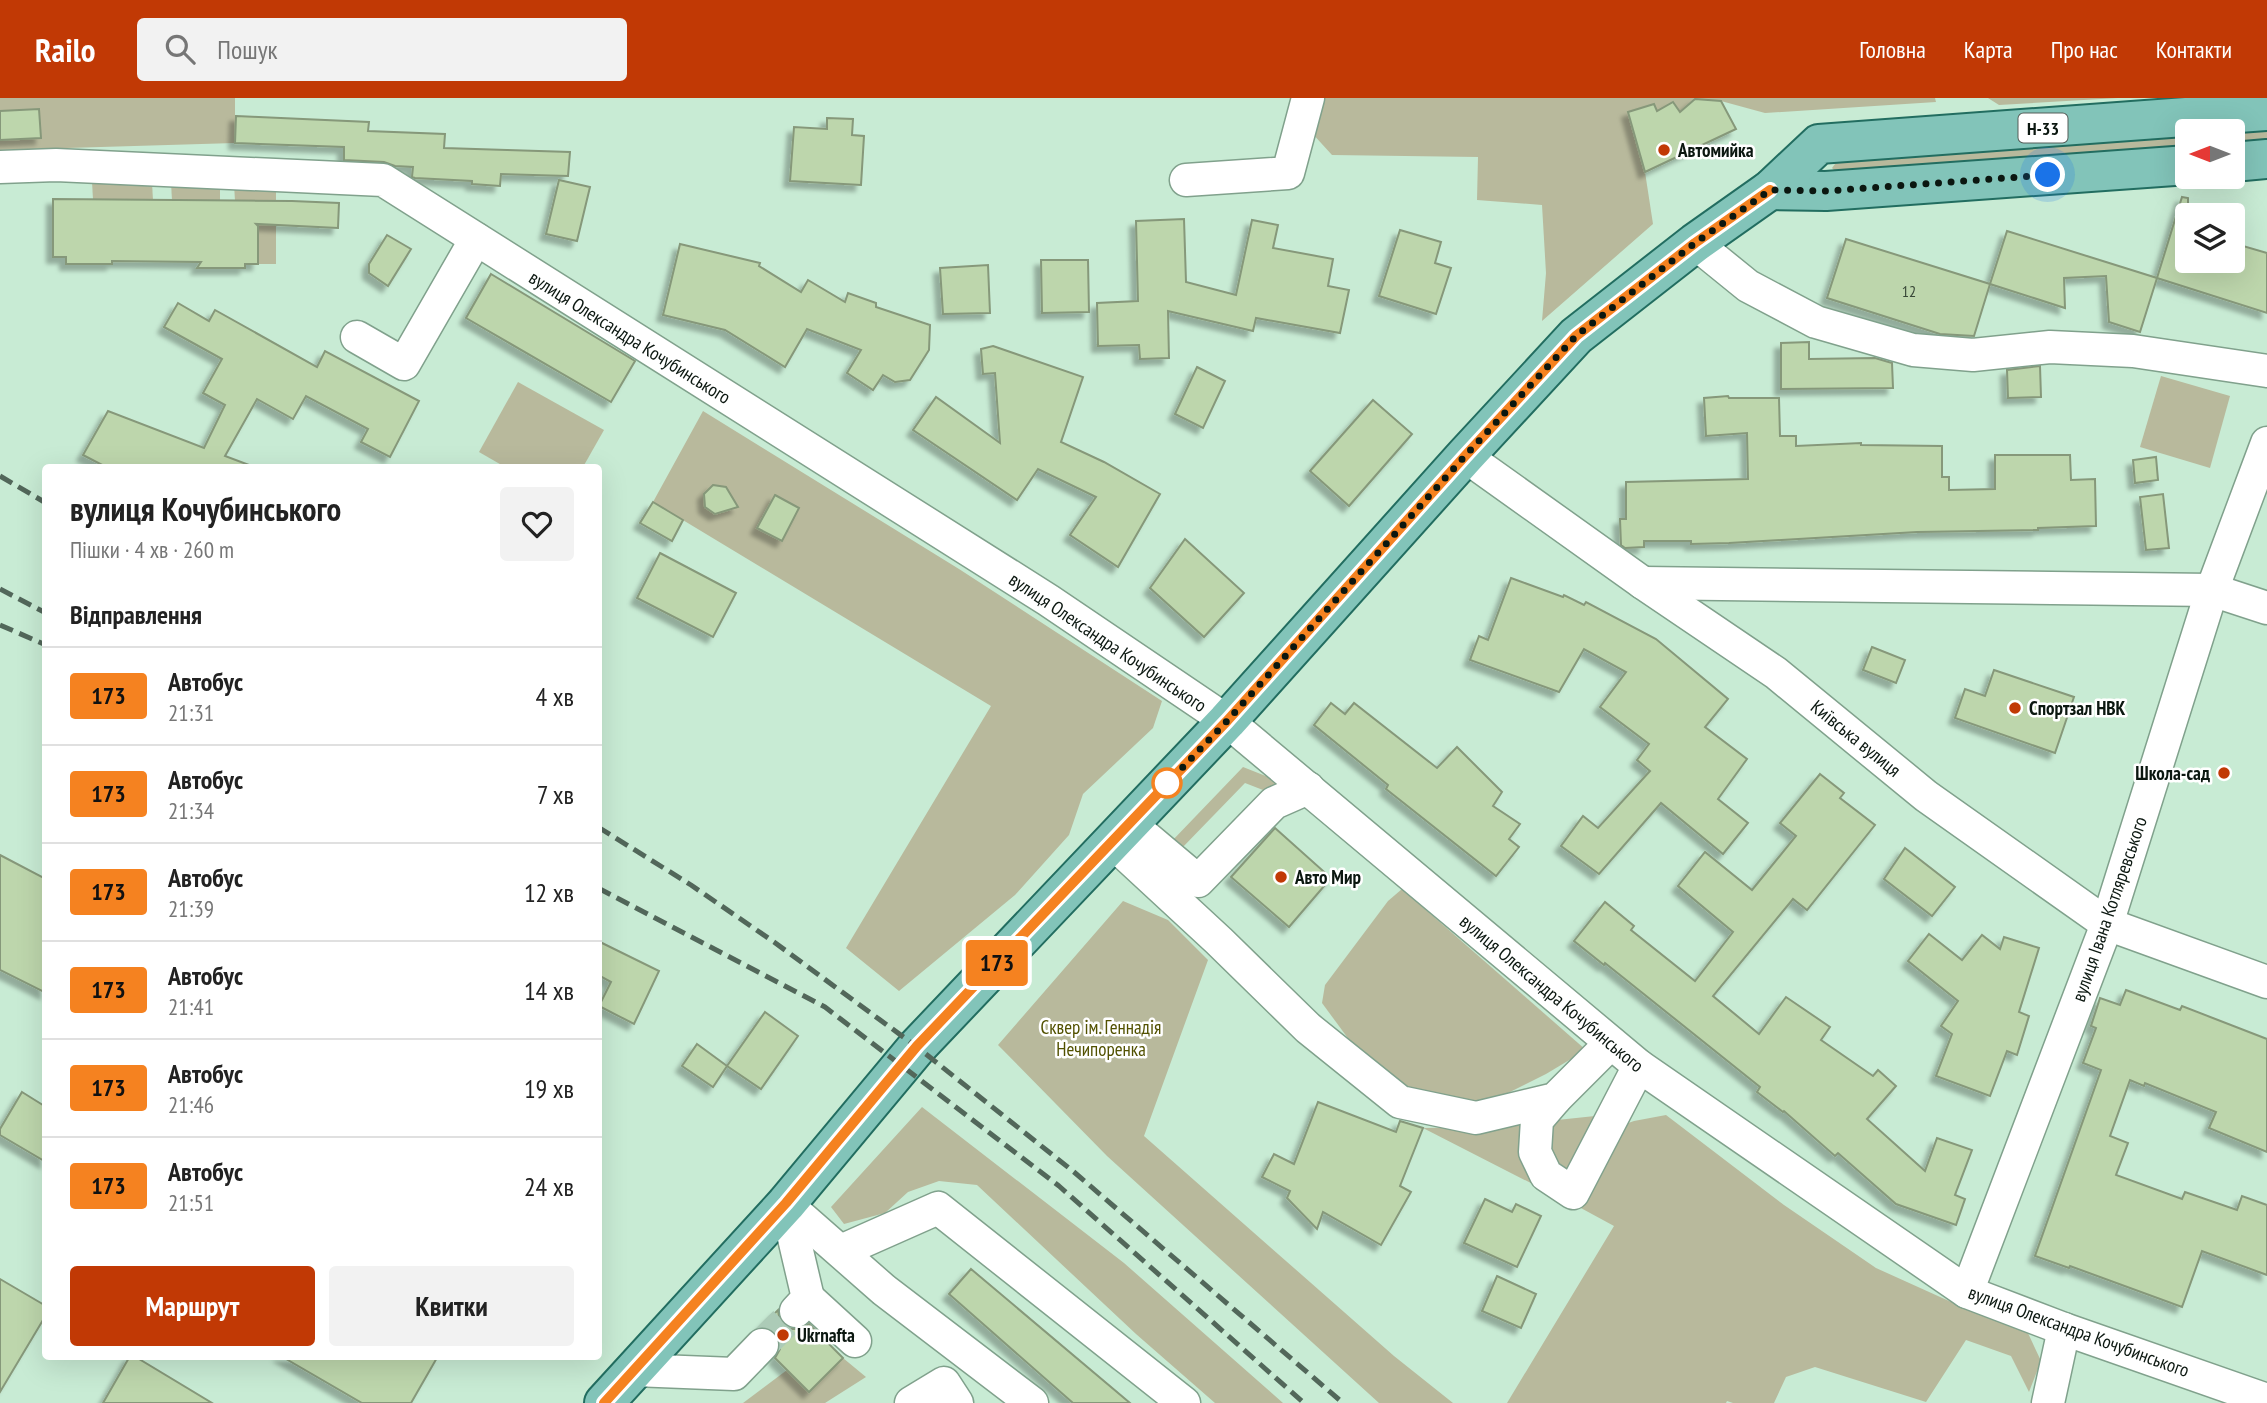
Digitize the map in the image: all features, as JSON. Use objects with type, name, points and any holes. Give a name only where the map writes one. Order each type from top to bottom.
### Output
[{"type":"main road","name":"Н-33","points":[[1819,145],[2267,111]]},
{"type":"main road","points":[[604,1403],[786,1203],[917,1046],[1227,721],[1576,336],[1695,243],[1770,190],[1819,145]]},
{"type":"main road","points":[[2245,161],[2267,159]]},
{"type":"main road","points":[[1770,190],[1826,191],[2175,166]]},
{"type":"street","points":[[1186,180],[1288,173],[1308,98]]},
{"type":"street","points":[[1819,145],[1815,173],[1826,191]]},
{"type":"street","name":"вулиця Олександра Кочубинського","points":[[0,167],[56,165],[383,180],[1048,600],[1227,721],[1639,1066],[1967,1292],[2267,1400]]},
{"type":"street","points":[[357,337],[404,364],[476,239]]},
{"type":"street","points":[[1695,243],[1748,286],[1816,322],[1913,351],[1973,355],[2050,347],[2133,351],[2267,371]]},
{"type":"street","name":"вулиця Івана Котляревського","points":[[1967,1292],[2107,923],[2213,590],[2267,443]]},
{"type":"street","name":"Київська вулиця","points":[[1465,456],[1643,583],[1776,673],[1926,796],[2107,923],[2267,982]]},
{"type":"street","points":[[1643,583],[2213,590],[2267,608]]},
{"type":"street","points":[[1121,832],[1198,881],[1273,803],[1308,789]]},
{"type":"street","points":[[1121,832],[1219,941],[1308,1028],[1400,1102],[1476,1118],[1555,1099]]},
{"type":"street","points":[[1611,1043],[1555,1099],[1538,1120],[1535,1152],[1546,1175],[1573,1193],[1639,1066]]},
{"type":"street","points":[[786,1203],[884,1290],[1032,1403]]},
{"type":"street","points":[[786,1203],[802,1304],[855,1341]]},
{"type":"street","points":[[841,1251],[938,1208],[1184,1403]]},
{"type":"street","points":[[2048,1403],[2064,1329]]},
{"type":"street","points":[[634,1370],[734,1374],[762,1345]]},
{"type":"street","points":[[911,1403],[944,1383],[957,1403]]},
{"type":"green space","points":[[0,98],[235,98],[235,143],[0,150]]},
{"type":"green space","points":[[1321,98],[1935,98],[1936,102],[1765,113],[1721,101],[1696,99],[1680,112],[1673,102],[1657,111],[1654,104],[1628,113],[1645,172],[1653,224],[1542,321],[1546,273],[1542,205],[1477,200],[1478,157],[1332,155],[1311,132]]},
{"type":"green space","points":[[1988,98],[2118,98],[1999,105]]},
{"type":"green space","points":[[2267,123],[2267,146],[2245,147],[2245,125]]},
{"type":"green space","points":[[2175,130],[2175,153],[1843,179],[1832,168],[1841,156]]},
{"type":"green space","points":[[92,182],[152,183],[153,200],[93,199]]},
{"type":"green space","points":[[171,183],[220,183],[220,201],[172,200]]},
{"type":"green space","points":[[234,184],[276,187],[276,264],[258,264],[258,201],[235,201]]},
{"type":"green space","points":[[2161,376],[2230,396],[2210,468],[2140,447]]},
{"type":"green space","points":[[518,382],[604,430],[585,464],[500,464],[479,452]]},
{"type":"green space","points":[[703,411],[959,569],[1162,701],[1153,728],[1083,794],[1069,835],[1015,895],[899,991],[846,948],[991,706],[653,502]]},
{"type":"green space","points":[[1243,767],[1281,782],[1273,794],[1245,783],[1181,849],[1171,842]]},
{"type":"green space","points":[[1402,889],[1586,1050],[1506,1094],[1461,1104],[1408,1094],[1364,1060],[1322,1003],[1325,985],[1388,901]]},
{"type":"green space","name":"Сквер ім. Геннадія Нечипоренка","points":[[1123,901],[1168,920],[1208,960],[1144,1136],[1394,1356],[1453,1403],[1379,1403],[1107,1156],[998,1045]]},
{"type":"green space","points":[[922,1107],[1124,1263],[1283,1403],[1215,1403],[1136,1334],[977,1185],[939,1181],[908,1192],[885,1213],[844,1224],[831,1207]]},
{"type":"green space","points":[[1666,1115],[1784,1205],[1876,1268],[1949,1301],[2027,1331],[2041,1361],[2029,1392],[2011,1356],[1966,1340],[1926,1402],[1815,1367],[1786,1377],[1774,1403],[1507,1403],[1614,1226],[1579,1207],[1614,1128]]},
{"type":"green space","points":[[1595,1116],[1560,1198],[1423,1128],[1491,1127]]},
{"type":"green space","points":[[843,1358],[866,1377],[825,1403],[743,1403],[787,1370],[809,1392]]},
{"type":"building","name":"Автомийка","points":[[1695,99],[1721,101],[1736,129],[1645,172],[1628,112],[1654,104],[1657,111],[1673,102],[1680,112]]},
{"type":"building","points":[[39,109],[41,138],[0,140],[0,111]]},
{"type":"building","points":[[236,116],[369,122],[368,131],[445,134],[444,148],[570,152],[568,176],[501,174],[500,186],[472,184],[472,181],[415,178],[412,177],[413,167],[344,160],[344,147],[235,143]]},
{"type":"building","points":[[827,118],[853,119],[852,135],[864,136],[861,185],[790,181],[794,127],[827,129]]},
{"type":"building","points":[[559,180],[590,187],[577,241],[546,234]]},
{"type":"building","points":[[2182,197],[2188,198],[2188,203],[2180,203]]},
{"type":"building","points":[[53,199],[339,203],[338,228],[256,224],[258,264],[245,264],[245,268],[197,268],[201,262],[112,261],[112,264],[66,264],[66,257],[53,257]]},
{"type":"building","points":[[1184,219],[1186,282],[1236,295],[1252,220],[1278,225],[1273,248],[1333,259],[1328,286],[1349,290],[1340,333],[1256,318],[1253,331],[1168,311],[1169,358],[1140,359],[1139,345],[1098,346],[1097,303],[1138,301],[1136,221]]},
{"type":"building","points":[[2175,220],[2175,273],[2245,273],[2245,247],[2267,253],[2267,313],[2157,278]]},
{"type":"building","points":[[1400,230],[1441,242],[1435,263],[1451,268],[1436,314],[1379,296]]},
{"type":"building","points":[[2007,231],[2157,278],[2140,332],[2109,322],[2106,276],[2064,278],[2065,308],[1990,284]]},
{"type":"building","points":[[387,235],[411,249],[388,286],[369,273],[369,264]]},
{"type":"building","points":[[1846,239],[1990,284],[1974,336],[1940,334],[1827,298]]},
{"type":"building","points":[[680,244],[760,263],[759,266],[801,292],[808,280],[845,302],[848,293],[876,303],[876,307],[930,325],[929,350],[910,380],[895,382],[883,375],[873,390],[847,373],[861,350],[807,329],[785,367],[725,330],[663,315]]},
{"type":"building","points":[[1041,260],[1088,260],[1089,312],[1042,313]]},
{"type":"building","points":[[988,265],[990,313],[943,314],[940,268]]},
{"type":"building","points":[[491,274],[635,361],[611,402],[466,318]]},
{"type":"building","points":[[178,303],[209,321],[215,310],[317,367],[325,351],[419,401],[390,457],[361,442],[368,429],[306,396],[293,419],[257,399],[225,456],[246,464],[100,464],[83,455],[108,411],[204,448],[225,405],[203,393],[222,359],[164,327]]},
{"type":"building","points":[[1809,342],[1809,359],[1875,358],[1892,363],[1893,388],[1781,389],[1781,343]]},
{"type":"building","points":[[993,346],[1083,377],[1061,442],[1104,462],[1160,494],[1118,567],[1070,535],[1096,497],[1038,469],[1017,500],[913,430],[936,397],[1000,443],[995,373],[983,374],[981,349]]},
{"type":"building","points":[[2040,366],[2041,397],[2008,398],[2007,370]]},
{"type":"building","points":[[1197,367],[1225,381],[1203,428],[1175,414]]},
{"type":"building","points":[[1704,398],[1779,398],[1780,436],[1796,436],[1796,446],[1861,443],[1942,446],[1942,477],[1949,477],[1949,490],[1995,489],[1995,455],[2070,455],[2071,480],[2095,479],[2096,526],[1917,532],[1729,543],[1644,541],[1644,547],[1625,548],[1621,545],[1620,519],[1626,519],[1626,482],[1748,479],[1747,433],[1706,436]]},
{"type":"building","points":[[1373,400],[1412,434],[1349,506],[1310,471]]},
{"type":"building","points":[[2156,457],[2158,480],[2135,483],[2133,460]]},
{"type":"building","points":[[713,485],[726,487],[738,507],[715,514],[705,507],[704,494]]},
{"type":"building","points":[[2163,494],[2169,548],[2146,550],[2140,497]]},
{"type":"building","points":[[775,495],[799,508],[782,541],[757,528]]},
{"type":"building","points":[[653,502],[683,520],[672,541],[640,523]]},
{"type":"building","points":[[1185,539],[1244,593],[1204,637],[1150,588]]},
{"type":"building","points":[[660,553],[736,593],[713,637],[637,598]]},
{"type":"building","points":[[1511,578],[1563,597],[1564,595],[1584,605],[1586,602],[1656,639],[1728,699],[1705,727],[1747,759],[1718,799],[1748,823],[1723,854],[1661,803],[1599,874],[1561,846],[1583,816],[1598,828],[1650,771],[1637,760],[1649,744],[1600,707],[1626,672],[1584,649],[1559,692],[1470,660],[1479,636],[1488,640]]},
{"type":"building","points":[[1872,647],[1905,660],[1896,683],[1863,670]]},
{"type":"building","name":"Спортзал НВК","points":[[1994,670],[2074,697],[2055,753],[1955,718],[1965,689],[1985,696]]},
{"type":"building","points":[[1331,703],[1345,714],[1354,703],[1437,768],[1457,747],[1502,792],[1493,806],[1520,824],[1509,839],[1519,847],[1496,876],[1386,789],[1388,785],[1314,725]]},
{"type":"building","points":[[1820,774],[1844,793],[1840,798],[1875,825],[1807,910],[1793,899],[1713,996],[1759,1034],[1786,997],[1830,1027],[1821,1040],[1873,1076],[1878,1070],[1896,1086],[1867,1119],[1925,1171],[1937,1138],[1972,1150],[1955,1195],[1965,1199],[1956,1225],[1896,1204],[1838,1153],[1835,1156],[1784,1111],[1757,1092],[1760,1087],[1574,941],[1605,902],[1634,926],[1631,930],[1695,981],[1733,932],[1678,886],[1705,852],[1752,890],[1796,836],[1780,823]]},
{"type":"building","name":"Авто Мир","points":[[1275,828],[1331,878],[1289,927],[1231,877]]},
{"type":"building","points":[[1905,848],[1955,887],[1932,916],[1884,879]]},
{"type":"building","points":[[0,855],[42,877],[42,991],[0,970]]},
{"type":"building","points":[[1929,934],[1962,960],[1982,935],[2000,949],[2004,937],[2039,948],[2019,1012],[2029,1016],[2017,1055],[2007,1051],[1990,1096],[1936,1076],[1952,1034],[1941,1026],[1958,1001],[1908,961]]},
{"type":"building","points":[[602,943],[659,971],[634,1024],[602,1008],[602,1000],[611,982],[602,977]]},
{"type":"building","points":[[2126,990],[2180,1010],[2182,1006],[2267,1039],[2267,1152],[2209,1128],[2216,1112],[2145,1083],[2144,1086],[2130,1080],[2110,1136],[2128,1143],[2116,1175],[2182,1199],[2185,1192],[2237,1210],[2242,1196],[2267,1205],[2267,1275],[2202,1251],[2182,1307],[2035,1256],[2101,1070],[2083,1063],[2096,1028],[2091,1026],[2100,998],[2120,1005]]},
{"type":"building","points":[[765,1012],[798,1036],[761,1089],[727,1066]]},
{"type":"building","points":[[697,1044],[727,1066],[713,1087],[682,1066]]},
{"type":"building","points":[[22,1092],[42,1104],[42,1160],[0,1135],[0,1129]]},
{"type":"building","points":[[1318,1102],[1396,1132],[1400,1121],[1423,1128],[1400,1186],[1411,1192],[1381,1245],[1323,1212],[1317,1229],[1287,1198],[1290,1191],[1262,1177],[1274,1154],[1294,1164]]},
{"type":"building","points":[[1485,1199],[1512,1212],[1516,1204],[1541,1216],[1517,1267],[1464,1243]]},
{"type":"building","points":[[971,1269],[1130,1403],[1073,1403],[949,1294]]},
{"type":"building","points":[[1497,1276],[1536,1294],[1521,1328],[1482,1311]]},
{"type":"building","points":[[0,1279],[42,1304],[42,1322],[0,1392]]},
{"type":"building","points":[[778,1310],[784,1325],[791,1329],[801,1329],[809,1324],[843,1358],[809,1392],[775,1358],[780,1349],[775,1332],[761,1327]]},
{"type":"building","points":[[128,1360],[141,1360],[212,1403],[103,1403]]},
{"type":"building","points":[[288,1360],[436,1360],[411,1403],[362,1403]]},
{"type":"tunnel","points":[[762,1345],[796,1311]]},
{"type":"railway","points":[[0,476],[42,501]]},
{"type":"railway","points":[[0,589],[42,611]]},
{"type":"railway","points":[[0,625],[42,643]]},
{"type":"railway","points":[[602,829],[691,885],[774,942],[917,1047],[1074,1172],[1343,1403]]},
{"type":"railway","points":[[602,890],[825,1007],[1059,1186],[1304,1403]]},
{"type":"bus line","name":"173","points":[[604,1403],[786,1203],[917,1046],[1227,721],[1576,336],[1695,243],[1770,190]]},
{"type":"place","name":"Автомийка","points":[[1664,150]]},
{"type":"place","name":"Спортзал НВК","points":[[2015,708]]},
{"type":"place","name":"Школа-сад","points":[[2224,773]]},
{"type":"place","name":"Авто Мир","points":[[1281,877]]},
{"type":"place","name":"Ukrnafta","points":[[783,1335]]},
{"type":"route","points":[[1167,783],[1162,789],[1227,721],[1576,336],[1695,243],[1770,190],[1826,191],[2048,175]]}]
